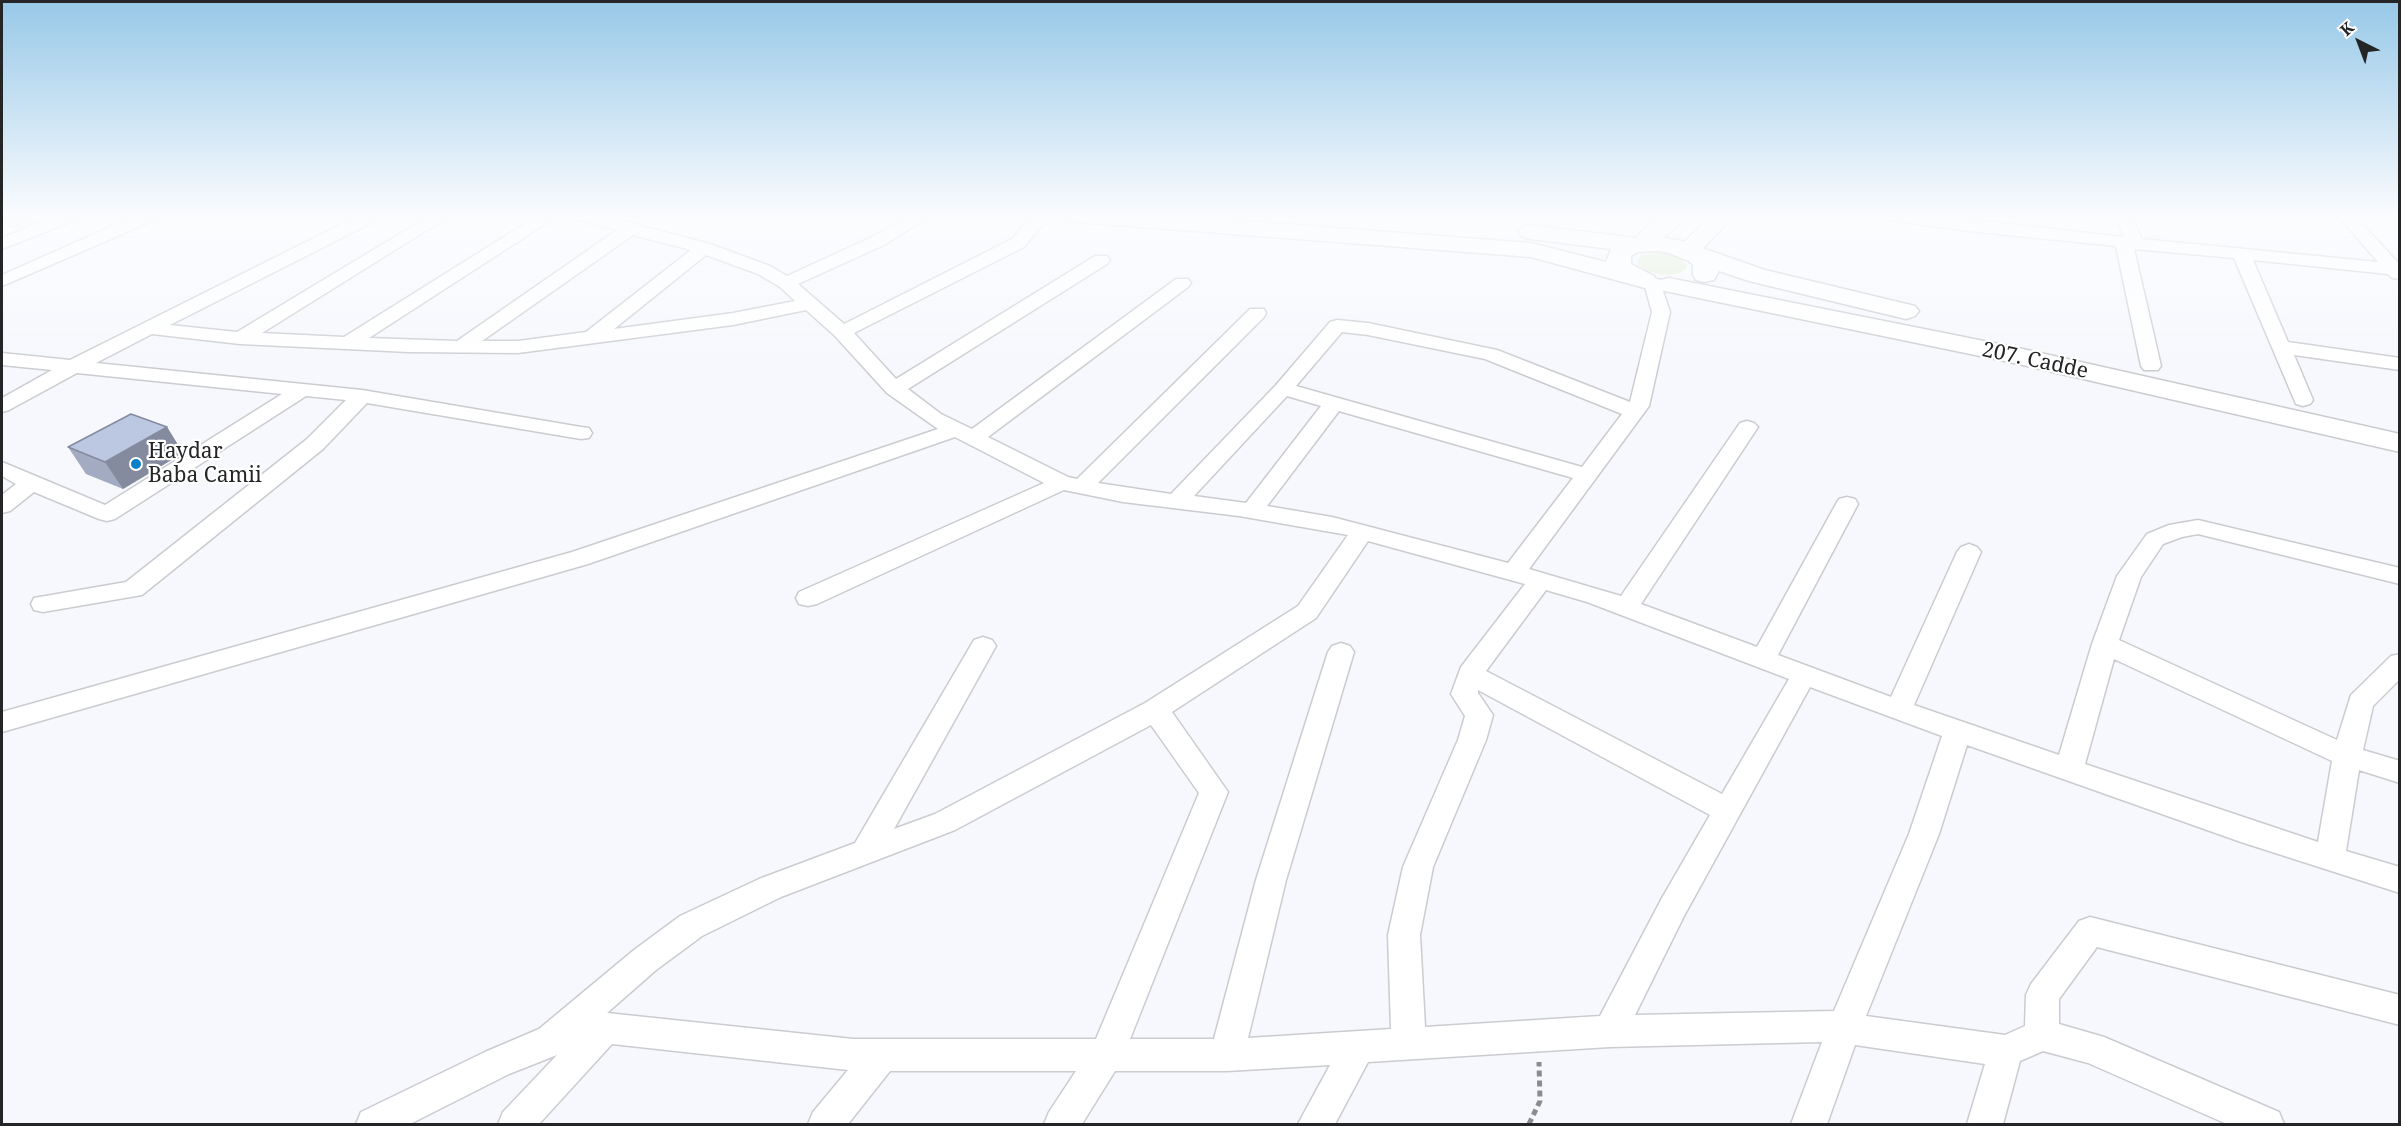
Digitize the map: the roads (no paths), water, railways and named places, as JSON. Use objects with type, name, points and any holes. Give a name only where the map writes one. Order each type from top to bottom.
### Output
[{"type":"main road","name":"207. Cadde","points":[[1600,268],[1654,283],[2014,355],[2400,443]]},
{"type":"main road","points":[[1624,268],[1628,273],[1654,283],[1684,285],[1704,277],[1706,268]]},
{"type":"main road","name":"207. Cadde","points":[[1733,268],[1822,292],[2400,423]]},
{"type":"street","points":[[2,281],[32,268]]},
{"type":"street","points":[[2,406],[72,367],[268,268]]},
{"type":"street","points":[[240,338],[356,268]]},
{"type":"street","points":[[348,343],[468,268]]},
{"type":"street","points":[[462,346],[575,268]]},
{"type":"street","points":[[591,337],[679,268]]},
{"type":"street","points":[[757,268],[786,284],[843,332],[894,389],[965,433],[1072,486],[1332,524],[1596,596],[1898,710],[2069,770],[2400,880]]},
{"type":"street","points":[[786,284],[821,268]]},
{"type":"street","points":[[843,332],[970,268]]},
{"type":"street","points":[[894,389],[1089,268]]},
{"type":"street","points":[[2134,268],[2151,366]]},
{"type":"street","points":[[2247,268],[2303,400]]},
{"type":"street","points":[[2359,268],[2398,272]]},
{"type":"street","points":[[2,722],[580,558],[965,433],[1182,283]]},
{"type":"street","points":[[1409,1044],[1404,935],[1418,867],[1472,740],[1479,715],[1464,694],[1470,674],[1587,476],[1639,405],[1661,312],[1654,283]]},
{"type":"street","points":[[148,328],[240,338],[348,343],[518,346],[733,319],[808,304]]},
{"type":"street","points":[[808,598],[1072,486],[1257,314]]},
{"type":"street","points":[[1177,501],[1283,388],[1337,326],[1368,329],[1490,354],[1635,412]]},
{"type":"street","points":[[2282,347],[2400,364]]},
{"type":"street","points":[[2,359],[362,396],[581,433]]},
{"type":"street","points":[[1283,388],[1587,476]]},
{"type":"street","points":[[2,468],[107,514],[302,390]]},
{"type":"street","points":[[44,604],[133,589],[315,444],[362,396]]},
{"type":"street","points":[[1252,511],[1334,403]]},
{"type":"street","points":[[1626,607],[1747,428]]},
{"type":"street","points":[[2,506],[32,483]]},
{"type":"street","points":[[1763,659],[1847,504]]},
{"type":"street","points":[[2069,770],[2105,644],[2129,576],[2155,539],[2177,530],[2198,527],[2400,576]]},
{"type":"street","points":[[548,1041],[645,960],[691,926],[770,888],[945,822],[1155,710],[1307,612],[1362,532]]},
{"type":"street","points":[[1898,710],[1969,552]]},
{"type":"street","points":[[2105,644],[2347,756],[2400,772]]},
{"type":"street","points":[[866,852],[983,646]]},
{"type":"street","points":[[1227,1055],[1271,880],[1341,652]]},
{"type":"street","points":[[2330,858],[2347,756],[2361,702],[2400,663]]},
{"type":"street","points":[[1470,674],[1729,811]]},
{"type":"street","points":[[1610,1031],[1673,906],[1729,811],[1804,675]]},
{"type":"street","points":[[1062,1125],[1106,1055],[1215,792],[1155,710]]},
{"type":"street","points":[[1809,1125],[1844,1028],[1924,834],[1958,731]]},
{"type":"street","points":[[2042,1035],[2043,995],[2090,931],[2400,1010]]},
{"type":"street","points":[[374,1125],[497,1063],[548,1041],[605,1028],[853,1055],[1227,1055],[1610,1031],[1828,1026],[2006,1052],[2042,1035],[2092,1048],[2266,1125]]},
{"type":"street","points":[[516,1125],[605,1028]]},
{"type":"street","points":[[1316,1125],[1358,1047]]},
{"type":"street","points":[[1984,1125],[2006,1052]]},
{"type":"street","points":[[826,1125],[882,1055]]},
{"type":"place","name":"Haydar Baba Camii","points":[[136,464]]}]
